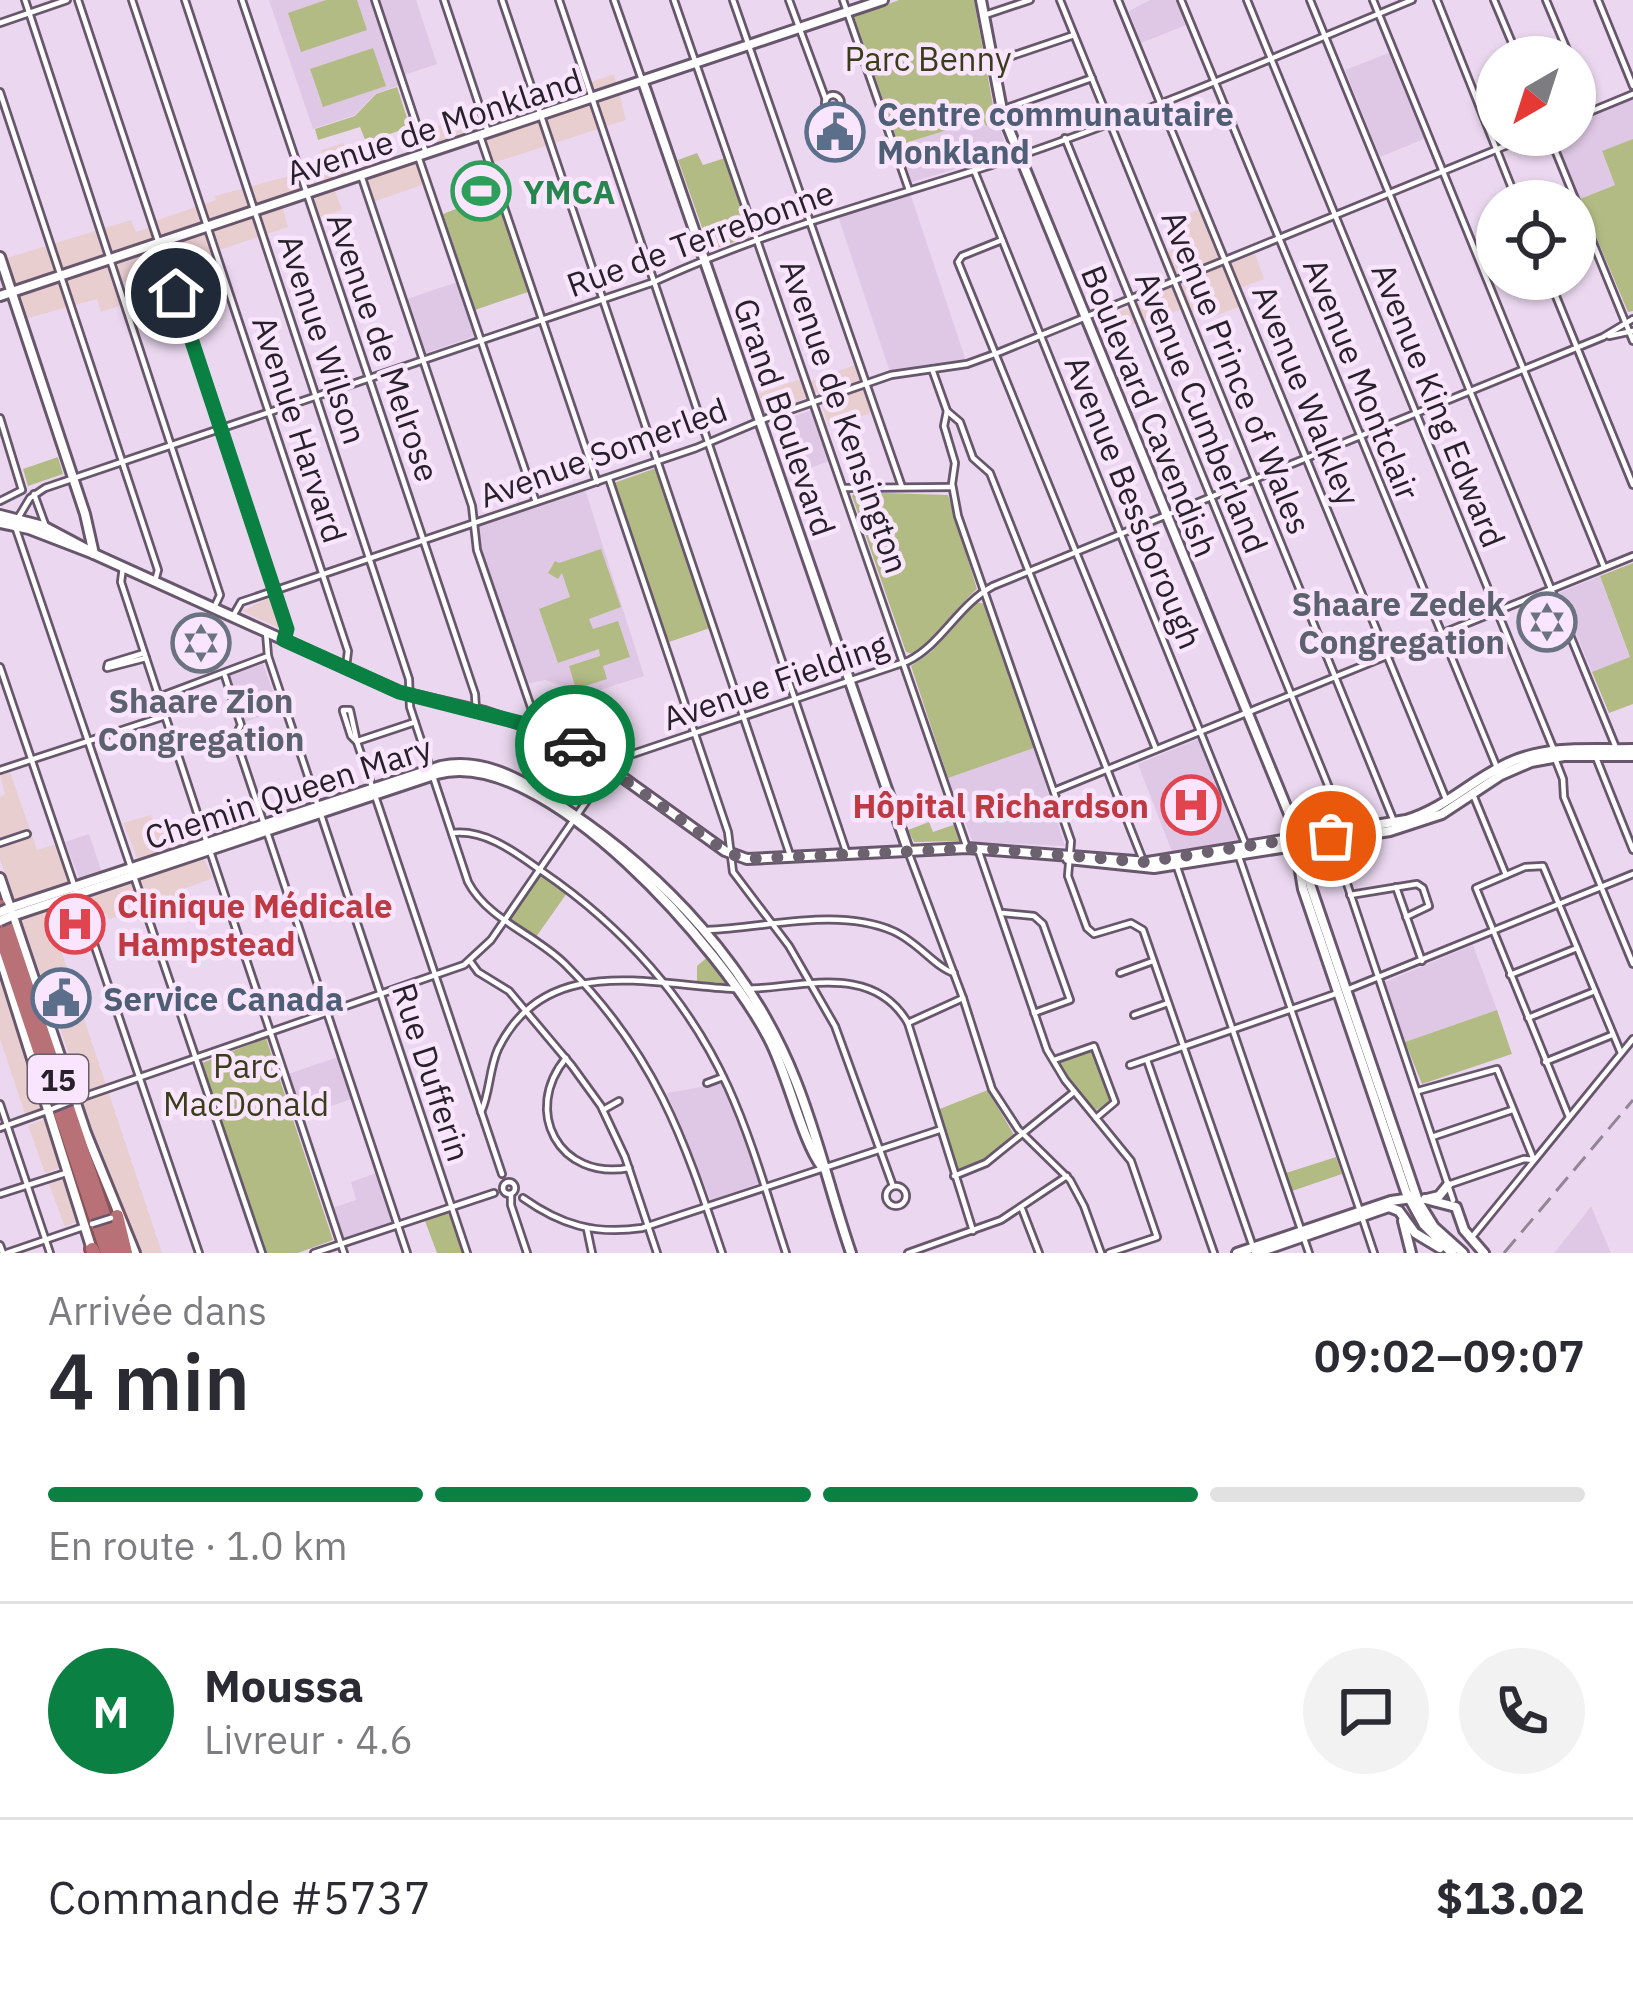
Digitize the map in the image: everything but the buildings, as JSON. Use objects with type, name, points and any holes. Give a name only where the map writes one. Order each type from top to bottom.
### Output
[{"type":"highway","name":"15","points":[[6,913],[112,1253]]},
{"type":"highway","name":"15","points":[[0,934],[112,1253]]},
{"type":"highway","points":[[114,1217],[130,1253]]},
{"type":"main road","name":"Avenue de Monkland","points":[[0,296],[883,0]]},
{"type":"main road","name":"Boulevard Cavendish","points":[[981,0],[1001,110],[1297,841],[1343,992],[1429,1232],[1449,1253]]},
{"type":"main road","name":"Grand Boulevard","points":[[643,82],[908,850]]},
{"type":"main road","points":[[0,256],[94,554]]},
{"type":"main road","points":[[0,519],[46,527],[84,544],[94,554]]},
{"type":"main road","points":[[17,522],[409,695],[532,726],[574,745],[730,854],[747,859],[979,848],[1144,865],[1176,862],[1395,826],[1449,806],[1499,772],[1554,754],[1633,753]]},
{"type":"main road","name":"Chemin Queen Mary","points":[[6,913],[432,773],[480,772],[575,819],[638,869],[700,933],[743,989],[788,1071],[851,1253]]},
{"type":"main road","points":[[0,878],[6,913],[114,1217]]},
{"type":"main road","points":[[0,957],[93,1252]]},
{"type":"main road","name":"Boulevard Cavendish","points":[[1343,992],[1417,1200],[1463,1253]]},
{"type":"main road","points":[[1237,1253],[1361,1214],[1437,1197],[1448,1185]]},
{"type":"main road","points":[[1417,1200],[1453,1205],[1463,1229],[1485,1253]]},
{"type":"main road","points":[[1361,1214],[1391,1208],[1449,1253]]},
{"type":"main road","points":[[1434,1223],[1444,1209],[1458,1215]]},
{"type":"main road","points":[[1403,1220],[1414,1253],[1435,1245]]},
{"type":"street","points":[[26,0],[220,596],[214,608]]},
{"type":"street","points":[[0,22],[67,0]]},
{"type":"street","points":[[78,0],[287,629],[284,640]]},
{"type":"street","name":"Avenue Harvard","points":[[132,0],[349,656],[346,668]]},
{"type":"street","name":"Avenue Wilson","points":[[184,0],[370,559],[408,677],[415,722],[473,892],[555,955],[621,1028],[655,1078],[680,1131],[722,1253]]},
{"type":"street","name":"Avenue de Melrose","points":[[242,0],[477,698],[476,710]]},
{"type":"street","points":[[375,0],[536,502]]},
{"type":"street","points":[[444,0],[597,482]]},
{"type":"street","points":[[502,0],[791,858]]},
{"type":"street","points":[[559,0],[847,854]]},
{"type":"street","name":"Grand Boulevard","points":[[614,0],[643,82]]},
{"type":"street","name":"Avenue de Kensington","points":[[674,0],[967,848]]},
{"type":"street","points":[[733,0],[902,487]]},
{"type":"street","points":[[789,0],[826,100]]},
{"type":"street","points":[[843,0],[909,190]]},
{"type":"street","points":[[985,15],[1030,0]]},
{"type":"street","name":"Avenue Prince of Wales","points":[[1060,0],[1395,826]]},
{"type":"street","name":"Avenue Walkley","points":[[1118,0],[1449,806]]},
{"type":"street","name":"Avenue Montclair","points":[[1181,0],[1499,772]]},
{"type":"street","name":"Avenue King Edward","points":[[1247,0],[1498,611],[1554,754],[1564,797],[1633,964]]},
{"type":"street","points":[[1310,0],[1617,753]]},
{"type":"street","points":[[1373,0],[1605,568]]},
{"type":"street","name":"Rue de Terrebonne","points":[[34,494],[654,282],[810,221],[1019,155],[1161,103],[1412,0]]},
{"type":"street","points":[[1437,0],[1476,99]]},
{"type":"street","points":[[1494,0],[1509,36]]},
{"type":"street","points":[[1546,0],[1561,36]]},
{"type":"street","points":[[1596,109],[1633,90],[1598,0]]},
{"type":"street","points":[[992,62],[1074,35]]},
{"type":"street","points":[[1001,110],[1092,78]]},
{"type":"street","points":[[0,92],[158,570],[155,581]]},
{"type":"street","name":"Avenue Cumberland","points":[[1065,138],[1347,834]]},
{"type":"street","name":"Avenue Somerled","points":[[233,617],[240,603],[709,444],[866,383],[967,364],[1481,156]]},
{"type":"street","points":[[1558,156],[1629,321],[1633,341]]},
{"type":"street","name":"Avenue Bessborough","points":[[974,170],[1202,733],[1374,1253]]},
{"type":"street","points":[[362,175],[472,506],[477,550],[533,715],[532,726]]},
{"type":"street","points":[[1002,240],[958,258],[1156,751]]},
{"type":"street","points":[[1557,300],[1633,484]]},
{"type":"street","name":"Avenue Fielding","points":[[610,768],[616,760],[904,662],[928,648],[956,614],[984,591],[1603,337],[1629,321]]},
{"type":"street","name":"Avenue Fielding","points":[[1603,337],[1631,331]]},
{"type":"street","points":[[932,369],[947,411],[960,422],[973,458],[990,473],[1144,865]]},
{"type":"street","points":[[947,411],[944,426],[956,463],[952,488],[1071,841],[1066,857],[1068,876],[1088,931],[1099,934],[1136,924],[1143,930],[1255,1251]]},
{"type":"street","points":[[0,418],[22,491],[0,501]]},
{"type":"street","points":[[956,463],[973,458]]},
{"type":"street","points":[[608,478],[728,832],[734,872],[813,984],[846,1050],[893,1186]]},
{"type":"street","points":[[844,488],[952,488]]},
{"type":"street","points":[[34,494],[17,522],[262,1253]]},
{"type":"street","points":[[34,494],[46,527]]},
{"type":"street","points":[[1054,791],[1633,556]]},
{"type":"street","points":[[123,567],[120,580],[344,1253]]},
{"type":"street","name":"Rue Dufferin","points":[[266,632],[268,656],[467,1253]]},
{"type":"street","points":[[145,656],[106,667],[145,656]]},
{"type":"street","points":[[268,656],[226,670],[241,725],[236,739],[406,1253]]},
{"type":"street","points":[[0,667],[199,1253]]},
{"type":"street","points":[[159,697],[225,676]]},
{"type":"street","points":[[0,770],[164,713],[174,692]]},
{"type":"street","points":[[357,742],[346,707],[343,712],[527,1253]]},
{"type":"street","points":[[357,742],[415,722]]},
{"type":"street","points":[[1595,753],[1633,850]]},
{"type":"street","points":[[4,1127],[436,977],[470,961],[505,920],[610,768]]},
{"type":"street","points":[[1471,791],[1506,875]]},
{"type":"street","points":[[452,833],[484,836],[540,869],[598,912],[664,984],[692,1021],[723,1077],[786,1253]]},
{"type":"street","points":[[0,843],[27,834]]},
{"type":"street","points":[[1331,836],[1453,1200]]},
{"type":"street","points":[[908,850],[992,1089],[1022,1134],[1067,1176],[1105,1253],[1157,1237],[1135,1170],[1052,1061],[979,848]]},
{"type":"street","points":[[1176,862],[1309,1253]]},
{"type":"street","points":[[1569,1117],[1476,888],[1525,867],[1543,866],[1621,1053]]},
{"type":"street","points":[[1130,1065],[1343,992],[1633,874]]},
{"type":"street","points":[[1350,895],[1418,884],[1429,903],[1406,917]]},
{"type":"street","points":[[1396,887],[1422,961]]},
{"type":"street","points":[[1000,913],[1040,920],[1064,982],[1070,1000],[1034,1013]]},
{"type":"street","points":[[700,933],[862,922],[905,936],[946,972],[954,973]]},
{"type":"street","points":[[929,953],[942,943]]},
{"type":"street","points":[[1510,975],[1577,948]]},
{"type":"street","points":[[470,961],[478,972],[503,985],[603,1110],[657,1253]]},
{"type":"street","points":[[1120,973],[1154,962]]},
{"type":"street","points":[[643,982],[648,965]]},
{"type":"street","points":[[481,1112],[488,1079],[506,1036],[526,1012],[581,982],[610,979],[743,989],[842,982],[865,985],[890,999],[908,1023],[973,1231]]},
{"type":"street","points":[[1527,1018],[1595,991]]},
{"type":"street","points":[[908,1023],[963,998]]},
{"type":"street","points":[[1134,1015],[1168,1003]]},
{"type":"street","points":[[1545,1062],[1613,1035]]},
{"type":"street","points":[[1473,1235],[1633,1039]]},
{"type":"street","points":[[1052,1061],[1094,1046],[1114,1102],[1096,1118]]},
{"type":"street","points":[[566,1058],[546,1098],[554,1137],[584,1165],[608,1171],[628,1168]]},
{"type":"street","points":[[1147,1059],[1214,1253]]},
{"type":"street","points":[[1417,1091],[1493,1068],[1499,1072],[1534,1160]]},
{"type":"street","points":[[468,1076],[488,1079]]},
{"type":"street","points":[[707,1083],[723,1077]]},
{"type":"street","points":[[954,1176],[986,1162],[1074,1092]]},
{"type":"street","points":[[603,1110],[619,1101]]},
{"type":"street","points":[[0,1104],[50,1253]]},
{"type":"street","points":[[1432,1137],[1514,1109]]},
{"type":"street","points":[[314,1253],[509,1189],[551,1217],[587,1229],[618,1232],[939,1130]]},
{"type":"street","points":[[1448,1185],[1534,1160]]},
{"type":"street","points":[[1509,1164],[1518,1172],[1518,1179]]},
{"type":"street","points":[[0,1195],[69,1172]]},
{"type":"street","points":[[910,1253],[1022,1209],[1067,1176]]},
{"type":"street","points":[[1022,1209],[1039,1253]]},
{"type":"street","points":[[0,1245],[5,1253],[114,1217]]},
{"type":"street","points":[[587,1229],[592,1253]]},
{"type":"shaded area","points":[[269,0],[416,0],[437,64],[401,76],[403,84],[375,94],[355,115],[313,129]]},
{"type":"shaded area","points":[[1150,0],[1180,0],[1189,24],[1141,43],[1129,11]]},
{"type":"shaded area","points":[[1389,53],[1424,139],[1380,157],[1345,70]]},
{"type":"shaded area","points":[[614,74],[626,120],[490,164],[480,136],[460,137],[426,153],[419,132],[456,120],[458,126],[485,120]]},
{"type":"shaded area","points":[[1633,99],[1633,139],[1602,152],[1615,185],[1596,193],[1596,180],[1573,180],[1563,156],[1596,156],[1596,114]]},
{"type":"shaded area","points":[[996,115],[1008,153],[912,182],[899,145]]},
{"type":"shaded area","points":[[343,143],[354,177],[333,185],[342,210],[315,219],[306,193],[281,202],[288,227],[119,284],[121,305],[101,312],[97,299],[28,318],[7,258],[131,220],[136,232],[216,200],[215,196],[302,176],[326,167],[321,150]]},
{"type":"shaded area","points":[[418,156],[428,183],[370,203],[362,175]]},
{"type":"shaded area","points":[[909,190],[967,364],[891,375],[837,213]]},
{"type":"shaded area","points":[[1200,209],[1223,266],[1255,254],[1264,279],[1235,290],[1241,306],[1215,316],[1211,306],[1188,314],[1185,308],[1145,323],[1138,305],[1176,283],[1165,253],[1182,246],[1172,220]]},
{"type":"shaded area","points":[[457,282],[475,336],[426,353],[407,299]]},
{"type":"shaded area","points":[[1128,308],[1136,323],[1104,342],[1096,321]]},
{"type":"shaded area","points":[[860,363],[878,411],[829,427],[817,392],[763,419],[755,395]]},
{"type":"shaded area","points":[[812,410],[829,461],[807,469],[788,418]]},
{"type":"shaded area","points":[[584,486],[644,676],[587,694],[545,680],[522,685],[474,523]]},
{"type":"shaded area","points":[[1600,576],[1630,658],[1592,672],[1559,593]]},
{"type":"shaded area","points":[[271,597],[281,626],[281,629],[242,611]]},
{"type":"shaded area","points":[[263,664],[275,697],[261,702],[265,715],[245,722],[229,674]]},
{"type":"shaded area","name":"Hôpital Richardson","points":[[1198,739],[1245,847],[1174,857],[1138,764]]},
{"type":"shaded area","points":[[1034,748],[1065,846],[973,842],[948,778]]},
{"type":"shaded area","points":[[10,772],[37,850],[56,844],[69,882],[14,901],[0,859],[0,797],[5,794],[0,775]]},
{"type":"shaded area","points":[[151,815],[157,832],[193,820],[200,840],[196,842],[213,878],[175,892],[175,900],[109,919],[106,914],[92,919],[85,895],[145,876],[123,823]]},
{"type":"shaded area","points":[[89,834],[102,873],[80,880],[65,842]]},
{"type":"shaded area","points":[[75,900],[86,931],[58,941],[162,1253],[142,1253],[82,1104],[82,1090],[20,918]]},
{"type":"shaded area","points":[[1473,945],[1497,1010],[1405,1042],[1385,982]]},
{"type":"shaded area","points":[[0,971],[43,1107],[25,1114],[0,1039]]},
{"type":"shaded area","points":[[341,1056],[355,1098],[298,1117],[285,1075]]},
{"type":"shaded area","points":[[723,1083],[759,1183],[711,1201],[667,1093]]},
{"type":"shaded area","points":[[45,1119],[62,1167],[45,1173],[28,1125]]},
{"type":"shaded area","points":[[379,1172],[397,1226],[340,1244],[329,1209],[356,1200],[351,1182]]},
{"type":"shaded area","points":[[64,1179],[75,1222],[65,1227],[49,1184]]},
{"type":"shaded area","points":[[1591,1206],[1611,1253],[1554,1253],[1583,1217]]},
{"type":"green space","points":[[326,0],[357,0],[367,30],[301,52],[288,13]]},
{"type":"green space","name":"Parc Benny","points":[[899,0],[974,0],[996,122],[986,126],[983,119],[899,145],[854,17]]},
{"type":"green space","points":[[373,48],[386,86],[323,107],[310,69]]},
{"type":"green space","points":[[397,87],[410,127],[366,142],[360,127],[318,140],[315,129],[355,116],[376,94]]},
{"type":"green space","points":[[1633,139],[1633,311],[1628,312],[1596,237],[1596,193],[1615,185],[1602,151]]},
{"type":"green space","points":[[697,153],[703,165],[725,158],[750,237],[710,250],[678,160]]},
{"type":"green space","points":[[466,205],[471,218],[500,209],[528,292],[475,310],[443,214]]},
{"type":"green space","points":[[58,457],[63,474],[28,486],[23,469]]},
{"type":"green space","points":[[656,468],[710,628],[669,642],[614,483]]},
{"type":"green space","points":[[855,492],[948,495],[977,589],[912,654],[906,652],[852,496]]},
{"type":"green space","points":[[601,549],[621,607],[589,619],[593,629],[618,621],[630,657],[603,666],[607,679],[576,689],[569,666],[600,656],[599,649],[558,663],[539,609],[570,597],[562,573],[558,579],[548,573],[555,561]]},
{"type":"green space","points":[[1633,563],[1633,704],[1609,713],[1592,672],[1630,657],[1600,576]]},
{"type":"green space","points":[[976,602],[985,604],[1034,748],[948,778],[911,666],[931,652]]},
{"type":"green space","points":[[565,698],[574,702],[570,734],[539,718],[557,718],[554,706]]},
{"type":"green space","points":[[929,822],[933,832],[956,824],[961,841],[914,842],[908,830]]},
{"type":"green space","points":[[541,875],[567,893],[536,937],[511,919]]},
{"type":"green space","points":[[710,955],[730,985],[697,984],[697,966]]},
{"type":"green space","points":[[1497,1010],[1512,1054],[1422,1084],[1405,1042]]},
{"type":"green space","name":"Parc MacDonald","points":[[266,1038],[333,1240],[298,1253],[266,1253],[202,1063]]},
{"type":"green space","points":[[1094,1046],[1115,1102],[1096,1110],[1052,1061]]},
{"type":"green space","points":[[988,1090],[1014,1135],[981,1161],[959,1169],[937,1110]]},
{"type":"green space","points":[[1336,1157],[1342,1174],[1292,1191],[1286,1173]]},
{"type":"green space","points":[[447,1213],[463,1253],[437,1253],[425,1221]]},
{"type":"railway","points":[[1504,1253],[1633,1100]]},
{"type":"way so far","points":[[575,745],[728,853],[747,859],[979,848],[1144,862],[1331,836]]},
{"type":"place","name":"Centre communautaire Monkland","points":[[835,132]]},
{"type":"place","name":"YMCA","points":[[481,191]]},
{"type":"place","name":"Shaare Zedek Congregation","points":[[1547,622]]},
{"type":"place","name":"Shaare Zion Congregation","points":[[201,643]]},
{"type":"place","name":"Hôpital Richardson","points":[[1191,805]]},
{"type":"place","name":"Clinique Médicale Hampstead","points":[[75,924]]},
{"type":"place","name":"Service Canada","points":[[61,998]]},
{"type":"route","points":[[176,293],[287,629],[284,640],[399,692],[529,725],[575,745]]}]
